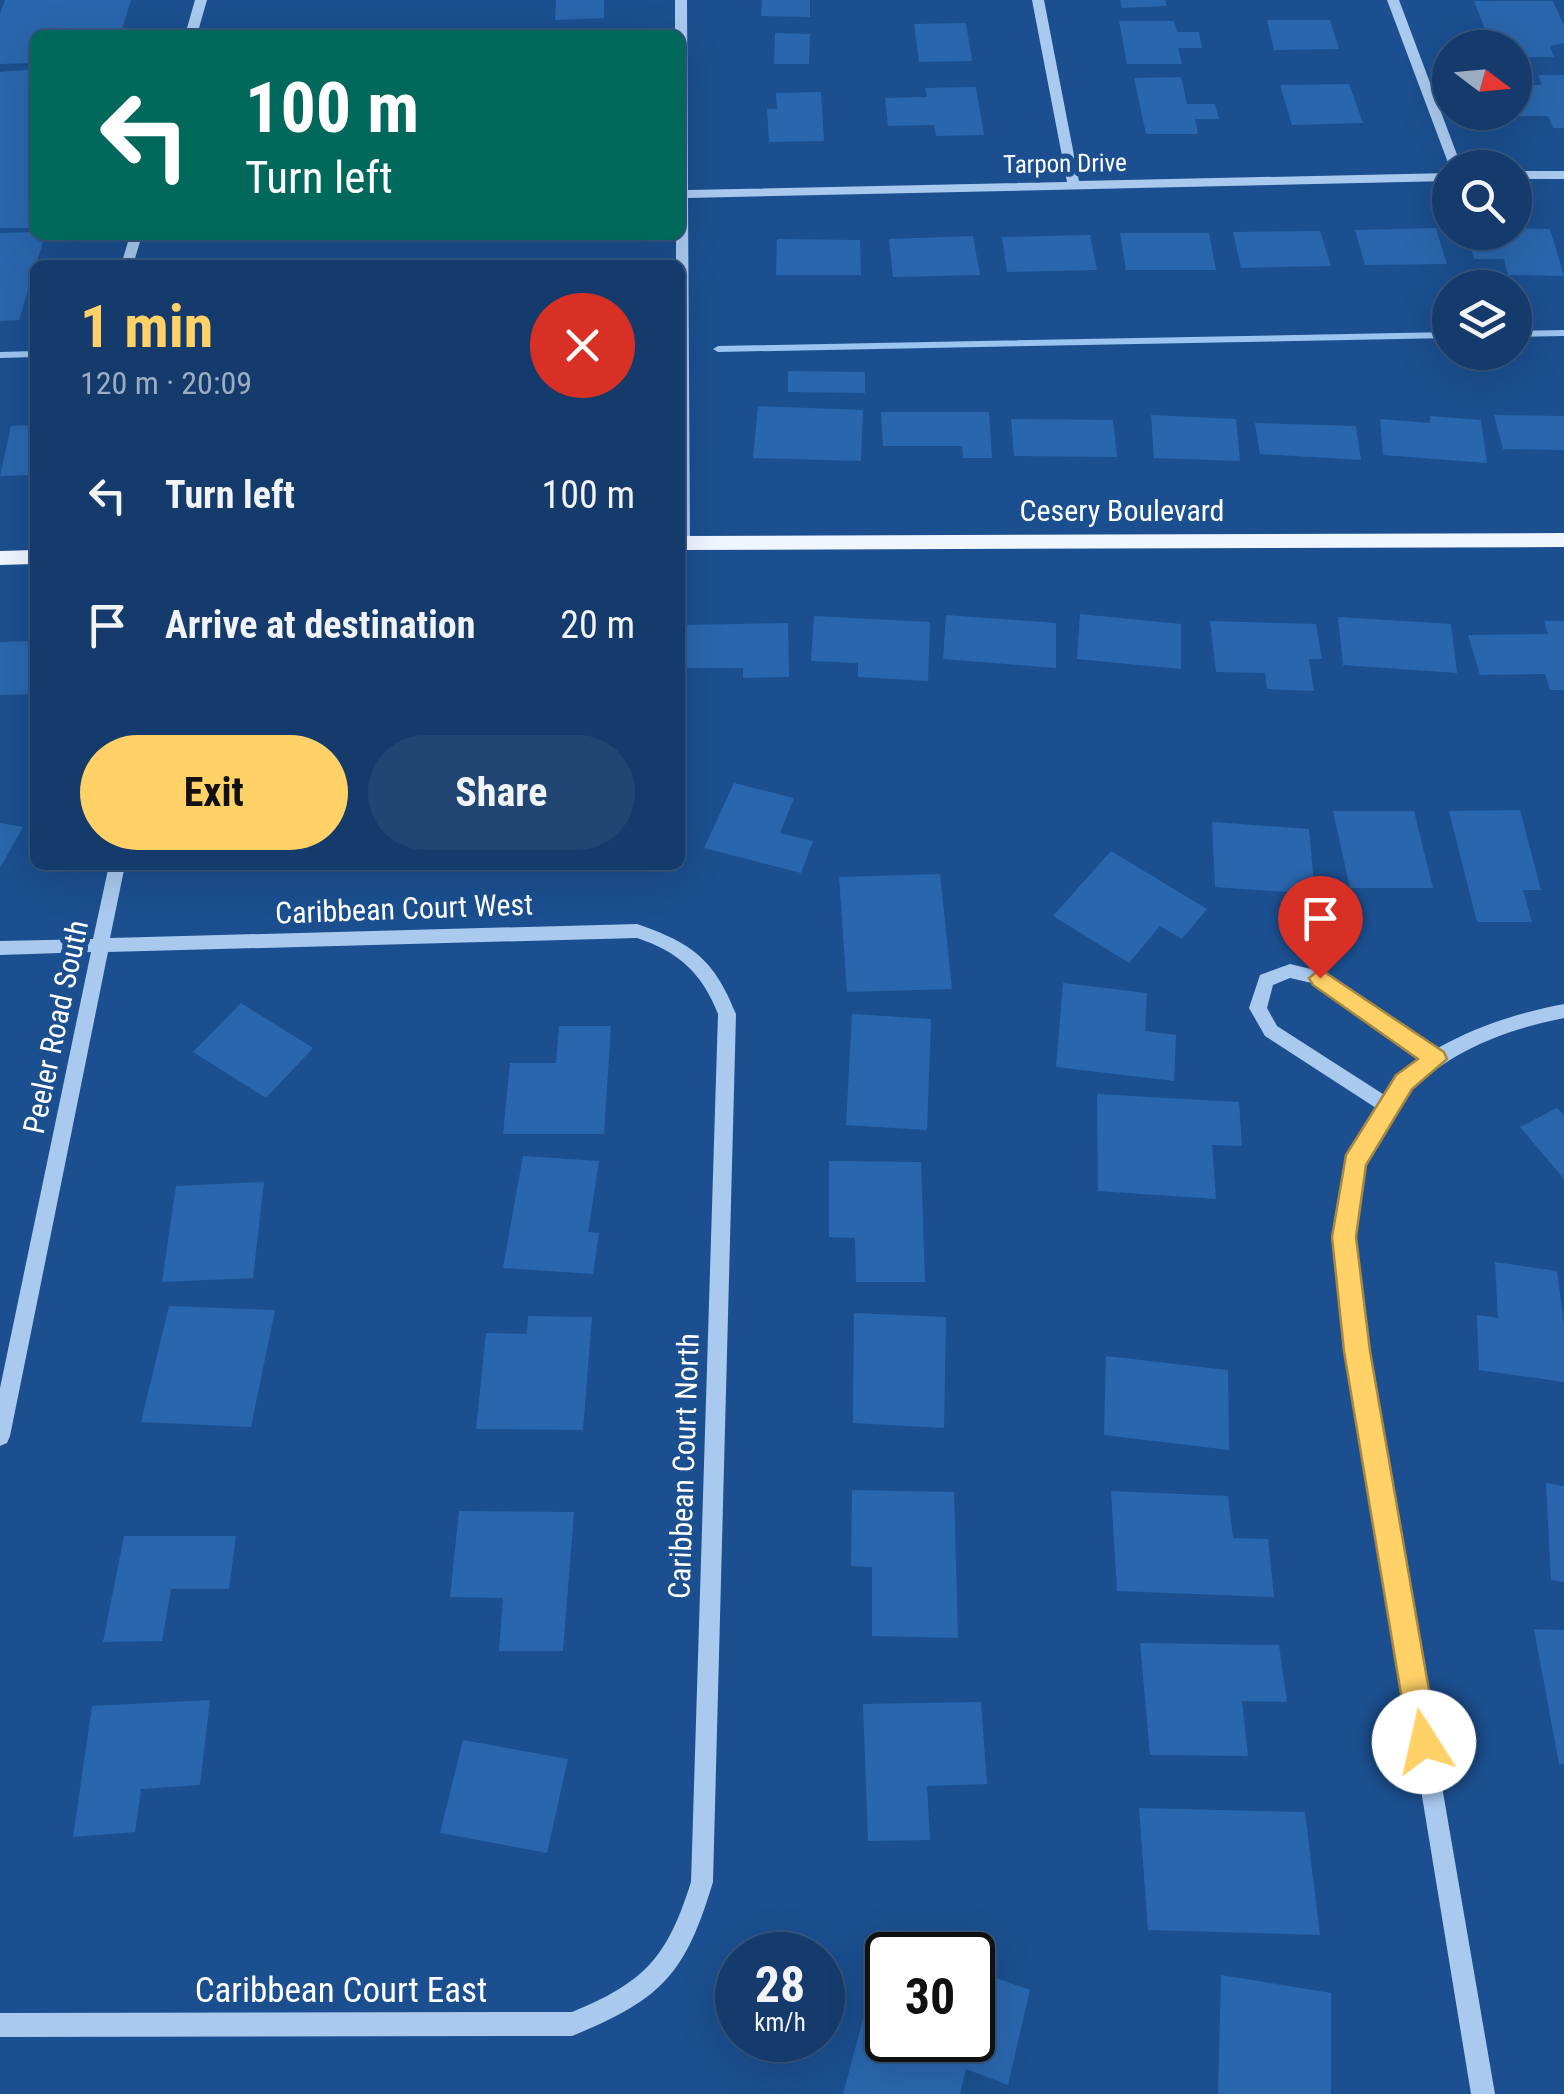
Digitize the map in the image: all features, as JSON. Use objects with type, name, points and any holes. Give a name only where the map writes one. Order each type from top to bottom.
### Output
[{"type":"main road","name":"Cesery Boulevard","points":[[685,543],[1564,540]]},
{"type":"main road","points":[[0,558],[30,557]]},
{"type":"street","points":[[192,30],[201,0]]},
{"type":"street","points":[[682,0],[682,30]]},
{"type":"street","points":[[1038,0],[1074,185]]},
{"type":"street","points":[[1393,0],[1449,150]]},
{"type":"street","points":[[1532,175],[1564,174]]},
{"type":"street","name":"Tarpon Drive","points":[[685,194],[1432,176]]},
{"type":"street","name":"Peeler Road South","points":[[0,1436],[116,870]]},
{"type":"street","name":"Caribbean Court West","points":[[0,948],[637,931],[675,943],[700,963]]},
{"type":"street","name":"Caribbean Court North","points":[[666,1970],[689,1930],[702,1882],[727,1014],[717,985],[700,963]]},
{"type":"street","points":[[1389,1107],[1271,1030],[1258,1008],[1266,980],[1290,971],[1320,978],[1436,1059]]},
{"type":"street","points":[[1484,2094],[1357,1351],[1344,1237],[1355,1162],[1404,1082],[1455,1045],[1520,1017],[1564,1011]]},
{"type":"street","name":"Caribbean Court East","points":[[0,2026],[572,2024],[621,2005],[666,1970]]},
{"type":"building","points":[[5,0],[131,0],[122,30],[30,30],[30,63],[0,64],[0,14]]},
{"type":"building","points":[[556,0],[604,0],[604,18],[555,20]]},
{"type":"building","points":[[762,0],[810,0],[810,17],[761,16]]},
{"type":"building","points":[[1120,0],[1165,0],[1167,6],[1122,8]]},
{"type":"building","points":[[1474,1],[1553,1],[1564,26],[1564,43],[1550,46],[1554,57],[1532,57],[1532,30],[1485,30]]},
{"type":"building","points":[[1267,20],[1330,20],[1339,49],[1274,50]]},
{"type":"building","points":[[1119,21],[1174,21],[1177,32],[1199,32],[1202,48],[1178,48],[1182,64],[1127,64]]},
{"type":"building","points":[[966,23],[972,61],[919,62],[914,24]]},
{"type":"building","points":[[775,33],[810,34],[809,64],[774,64]]},
{"type":"building","points":[[30,69],[30,228],[0,228],[0,72]]},
{"type":"building","points":[[1538,75],[1564,75],[1564,128],[1553,128],[1548,116],[1532,116],[1532,85],[1542,85]]},
{"type":"building","points":[[1181,77],[1187,104],[1215,104],[1219,119],[1195,119],[1198,134],[1146,134],[1134,78]]},
{"type":"building","points":[[1349,84],[1363,123],[1292,125],[1280,85]]},
{"type":"building","points":[[976,87],[984,135],[936,136],[934,125],[888,126],[885,98],[927,97],[925,88]]},
{"type":"building","points":[[821,92],[824,141],[769,142],[767,109],[777,109],[776,93]]},
{"type":"building","points":[[1432,228],[1432,250],[1443,250],[1447,264],[1365,265],[1355,230]]},
{"type":"building","points":[[1532,228],[1550,229],[1564,276],[1507,270],[1504,259],[1474,259],[1472,250],[1532,250]]},
{"type":"building","points":[[1320,231],[1331,266],[1241,268],[1233,232]]},
{"type":"building","points":[[30,232],[30,240],[43,240],[37,260],[30,260],[30,284],[19,320],[0,321],[0,233]]},
{"type":"building","points":[[1120,233],[1209,233],[1216,270],[1126,270]]},
{"type":"building","points":[[1090,235],[1097,270],[1007,272],[1002,237]]},
{"type":"building","points":[[973,236],[980,275],[893,277],[889,239]]},
{"type":"building","points":[[777,239],[860,240],[861,275],[776,275]]},
{"type":"building","points":[[788,371],[865,372],[865,393],[788,392]]},
{"type":"building","points":[[758,406],[863,410],[861,461],[753,458]]},
{"type":"building","points":[[881,412],[989,412],[992,458],[963,458],[962,446],[883,446]]},
{"type":"building","points":[[1151,415],[1236,419],[1240,461],[1154,458]]},
{"type":"building","points":[[1494,415],[1564,416],[1564,450],[1503,449]]},
{"type":"building","points":[[1430,416],[1481,420],[1487,463],[1383,455],[1380,419],[1430,423]]},
{"type":"building","points":[[1011,419],[1113,420],[1117,457],[1014,456]]},
{"type":"building","points":[[1255,423],[1356,426],[1361,460],[1260,454]]},
{"type":"building","points":[[30,425],[30,475],[0,476],[11,426]]},
{"type":"building","points":[[1080,614],[1181,624],[1181,669],[1077,659]]},
{"type":"building","points":[[946,615],[1056,623],[1056,668],[943,659]]},
{"type":"building","points":[[814,616],[930,622],[928,681],[858,677],[858,663],[811,661]]},
{"type":"building","points":[[1338,617],[1451,624],[1457,673],[1343,665]]},
{"type":"building","points":[[1210,621],[1316,624],[1322,659],[1309,659],[1314,691],[1267,689],[1265,673],[1216,672]]},
{"type":"building","points":[[1544,621],[1564,621],[1564,690],[1550,690],[1545,674],[1480,675],[1468,635],[1548,634]]},
{"type":"building","points":[[788,623],[789,677],[743,678],[743,668],[685,668],[685,625]]},
{"type":"building","points":[[30,641],[30,694],[0,695],[0,642]]},
{"type":"building","points":[[734,783],[794,798],[780,833],[813,841],[801,873],[704,848]]},
{"type":"building","points":[[1520,810],[1541,890],[1523,890],[1532,922],[1477,922],[1449,811]]},
{"type":"building","points":[[1333,811],[1414,811],[1433,888],[1350,888]]},
{"type":"building","points":[[1212,822],[1309,829],[1315,894],[1215,887]]},
{"type":"building","points":[[0,823],[23,827],[0,868]]},
{"type":"building","points":[[1111,851],[1207,909],[1182,939],[1160,926],[1129,963],[1053,916]]},
{"type":"building","points":[[940,874],[952,989],[847,992],[839,877]]},
{"type":"building","points":[[1063,983],[1147,993],[1145,1031],[1176,1035],[1174,1081],[1056,1067]]},
{"type":"building","points":[[241,1003],[313,1048],[266,1098],[193,1052]]},
{"type":"building","points":[[852,1014],[931,1019],[927,1130],[846,1125]]},
{"type":"building","points":[[559,1026],[611,1026],[604,1134],[503,1134],[510,1063],[556,1063]]},
{"type":"building","points":[[1097,1094],[1239,1102],[1242,1146],[1212,1145],[1216,1199],[1098,1191]]},
{"type":"building","points":[[1557,1108],[1564,1115],[1564,1179],[1520,1127]]},
{"type":"building","points":[[523,1156],[599,1161],[588,1232],[599,1233],[593,1274],[503,1268]]},
{"type":"building","points":[[829,1161],[921,1162],[925,1282],[856,1282],[855,1238],[829,1237]]},
{"type":"building","points":[[264,1182],[253,1278],[162,1282],[176,1186]]},
{"type":"building","points":[[1495,1262],[1557,1271],[1564,1324],[1564,1382],[1479,1370],[1477,1315],[1498,1318]]},
{"type":"building","points":[[169,1306],[275,1310],[251,1427],[141,1422]]},
{"type":"building","points":[[854,1313],[946,1317],[944,1428],[853,1423]]},
{"type":"building","points":[[528,1316],[592,1317],[583,1430],[476,1429],[486,1333],[527,1334]]},
{"type":"building","points":[[1106,1356],[1228,1370],[1229,1450],[1104,1435]]},
{"type":"building","points":[[1546,1483],[1564,1486],[1564,1582],[1551,1580]]},
{"type":"building","points":[[852,1490],[954,1492],[958,1638],[872,1636],[872,1567],[851,1566]]},
{"type":"building","points":[[1111,1491],[1228,1496],[1233,1538],[1268,1539],[1274,1597],[1117,1591]]},
{"type":"building","points":[[459,1511],[574,1512],[563,1651],[499,1651],[503,1598],[450,1597]]},
{"type":"building","points":[[124,1536],[236,1536],[229,1589],[171,1589],[162,1641],[103,1642]]},
{"type":"building","points":[[1534,1629],[1564,1630],[1564,1764],[1559,1764]]},
{"type":"building","points":[[1140,1643],[1279,1645],[1287,1702],[1242,1701],[1248,1756],[1150,1755]]},
{"type":"building","points":[[210,1700],[200,1785],[141,1789],[135,1832],[73,1837],[92,1706]]},
{"type":"building","points":[[981,1702],[987,1784],[927,1786],[930,1840],[868,1841],[863,1704]]},
{"type":"building","points":[[463,1740],[568,1759],[547,1853],[440,1833]]},
{"type":"building","points":[[1139,1808],[1305,1812],[1320,1935],[1148,1930]]},
{"type":"building","points":[[1221,1975],[1331,1993],[1331,2094],[1218,2094]]},
{"type":"building","points":[[995,1977],[1030,1990],[1008,2085],[966,2069],[960,2094],[843,2094],[865,2012],[865,2062],[995,2062]]},
{"type":"waterway","points":[[1532,334],[1564,333]]},
{"type":"waterway","points":[[718,349],[1432,335]]},
{"type":"waterway","points":[[0,355],[30,354]]},
{"type":"route","points":[[1320,978],[1436,1059],[1404,1082],[1355,1162],[1344,1237],[1357,1351],[1424,1742]]}]
